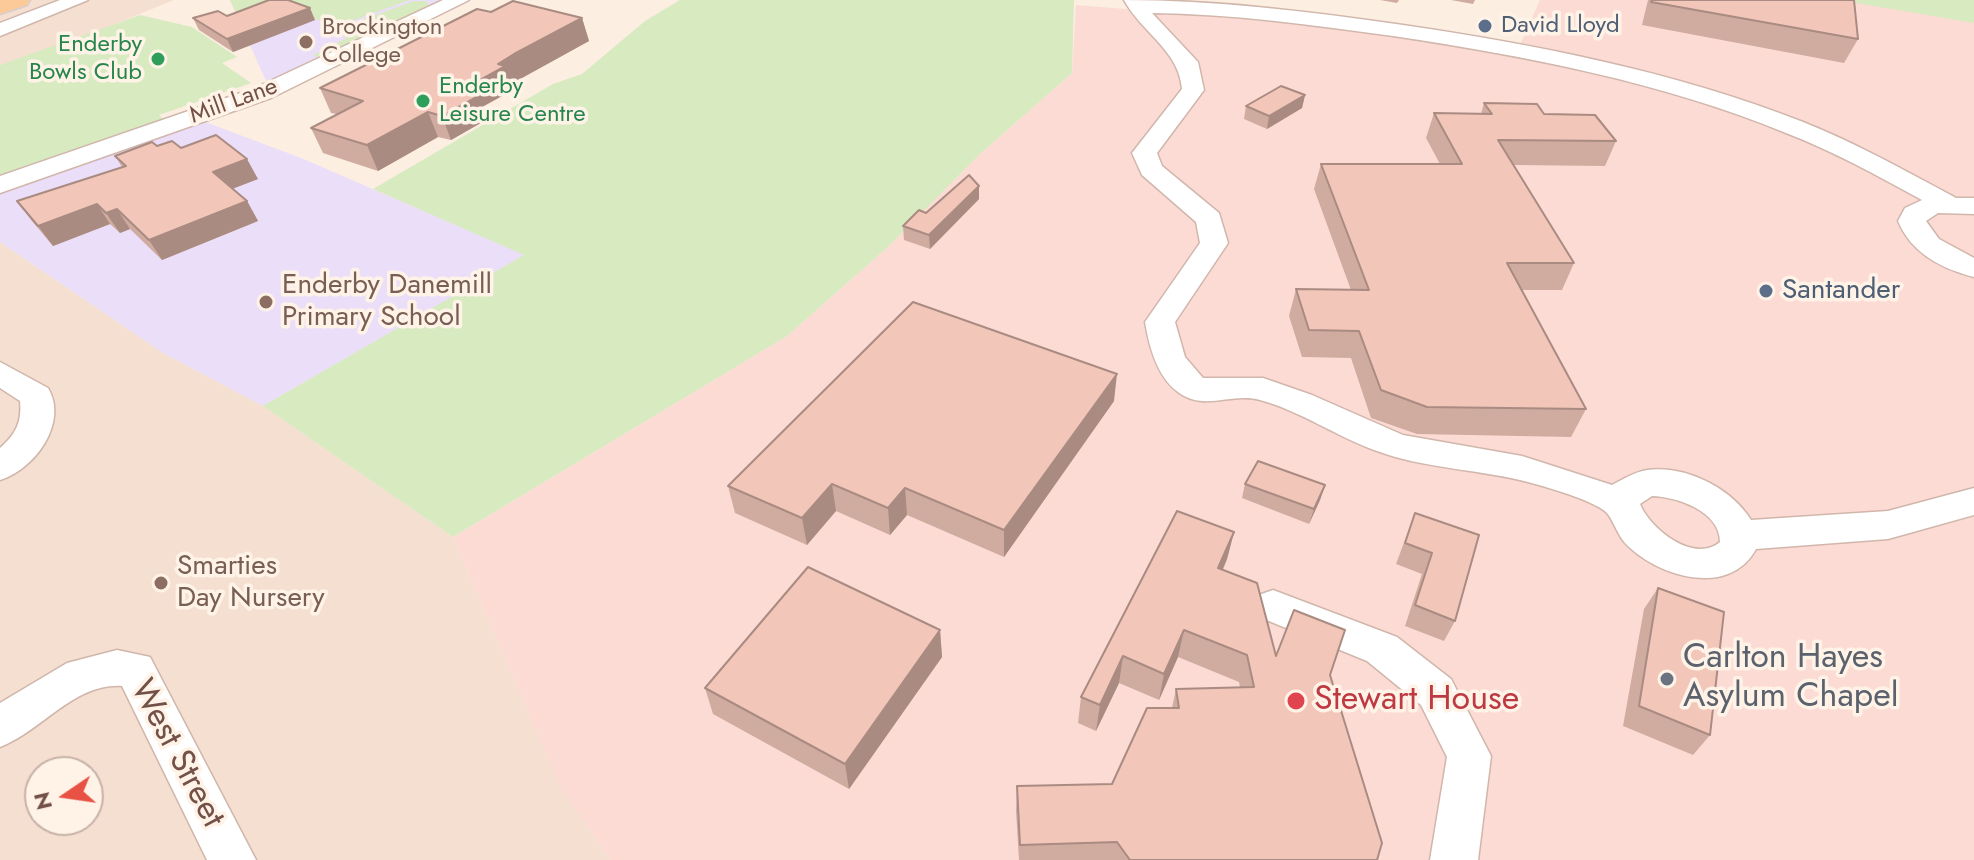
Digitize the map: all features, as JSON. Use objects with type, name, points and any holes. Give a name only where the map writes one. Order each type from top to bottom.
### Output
[{"type":"main road","points":[[0,7],[18,0]]},
{"type":"street","points":[[0,30],[78,0]]},
{"type":"street","name":"Mill Lane","points":[[0,185],[263,93],[459,0]]},
{"type":"street","points":[[1135,3],[1251,12],[1385,29],[1613,70],[1775,120],[1827,142],[1886,174],[1961,205]]},
{"type":"street","points":[[1135,3],[1180,49],[1192,69],[1193,90],[1144,153],[1151,170],[1209,219],[1213,230],[1214,243],[1160,322],[1162,339],[1172,362],[1192,387],[1213,392],[1225,388],[1260,388],[1409,448],[1492,461],[1579,484],[1622,504]]},
{"type":"street","points":[[1886,174],[1908,198],[1915,214]]},
{"type":"street","points":[[1961,205],[1922,208],[1912,221],[1922,239],[1939,252],[1974,268]]},
{"type":"street","points":[[0,373],[36,396],[40,418],[26,446],[0,467]]},
{"type":"street","points":[[1647,483],[1679,486],[1712,501],[1725,511],[1739,535],[1738,547],[1730,556],[1709,562],[1681,559],[1645,541],[1632,529],[1622,504],[1625,494],[1647,483]]},
{"type":"street","points":[[1739,535],[1875,527],[1953,510],[1974,501]]},
{"type":"street","points":[[1273,606],[1382,649],[1436,692],[1469,756],[1454,860]]},
{"type":"street","name":"West Street","points":[[0,727],[77,678],[108,667],[135,670],[232,860]]},
{"type":"shaded area","points":[[0,0],[174,0],[76,40],[0,65]]},
{"type":"shaded area","name":"Brockington College","points":[[230,0],[456,0],[320,62],[266,81]]},
{"type":"shaded area","name":"Santander","points":[[1540,0],[1846,0],[1974,22],[1974,860],[611,860],[561,788],[453,537],[787,336],[888,247],[979,155],[1072,73],[1076,5],[1290,22],[1407,37],[1515,56]]},
{"type":"shaded area","name":"Enderby Danemill Primary School","points":[[200,120],[301,158],[525,255],[263,406],[163,353],[0,242],[0,194]]},
{"type":"shaded area","points":[[0,242],[163,353],[263,406],[453,537],[561,787],[611,860],[0,860]]},
{"type":"green space","points":[[230,0],[410,0],[332,28],[317,19],[241,25]]},
{"type":"green space","points":[[680,0],[1074,0],[1072,73],[979,155],[888,247],[787,336],[453,537],[263,406],[524,255],[373,189],[553,84],[582,74],[645,21]]},
{"type":"green space","points":[[1838,0],[1974,0],[1974,23]]},
{"type":"green space","points":[[414,1],[426,1],[433,11],[323,60],[313,55],[347,38],[334,30]]},
{"type":"green space","points":[[140,15],[192,27],[237,57],[222,63],[251,83],[159,115],[163,119],[0,178],[0,65]]},
{"type":"building","points":[[269,0],[288,0],[310,8],[227,39],[193,18],[218,11],[227,16]]},
{"type":"building","points":[[1854,0],[1858,39],[1651,2]]},
{"type":"building","points":[[513,1],[582,18],[498,64],[505,66],[460,91],[478,96],[442,116],[428,112],[367,145],[311,128],[363,101],[320,88],[477,9],[491,12]]},
{"type":"building","points":[[1281,86],[1305,95],[1269,116],[1246,106]]},
{"type":"building","points":[[1484,103],[1537,104],[1544,114],[1595,115],[1616,141],[1498,140],[1574,263],[1507,263],[1586,409],[1427,407],[1381,390],[1359,331],[1309,330],[1296,289],[1369,290],[1321,164],[1462,164],[1434,113],[1492,114]]},
{"type":"building","points":[[216,135],[247,159],[213,172],[247,201],[149,240],[117,209],[106,213],[97,204],[38,226],[17,201],[126,166],[115,156],[152,142],[157,146],[172,141],[181,148]]},
{"type":"building","points":[[969,175],[979,186],[929,235],[903,226],[919,210],[926,213]]},
{"type":"building","points":[[913,302],[1117,374],[1004,530],[905,488],[888,508],[832,484],[802,518],[728,486]]},
{"type":"building","points":[[1258,461],[1325,485],[1314,509],[1245,484]]},
{"type":"building","points":[[1177,511],[1234,532],[1218,568],[1257,583],[1276,656],[1294,610],[1345,630],[1330,675],[1382,843],[1377,860],[1130,860],[1117,842],[1020,845],[1017,786],[1112,784],[1147,708],[1179,708],[1176,689],[1254,687],[1247,655],[1184,630],[1164,674],[1123,656],[1100,705],[1081,697]]},
{"type":"building","points":[[1415,513],[1479,535],[1455,621],[1415,605],[1432,553],[1405,543]]},
{"type":"building","points":[[808,567],[940,630],[845,764],[705,688]]},
{"type":"building","name":"Carlton Hayes Asylum Chapel","points":[[1658,588],[1724,612],[1710,735],[1639,706]]},
{"type":"place","name":"David Lloyd","points":[[1485,26]]},
{"type":"place","name":"Brockington College","points":[[306,42]]},
{"type":"place","name":"Enderby Bowls Club","points":[[158,59]]},
{"type":"place","name":"Enderby Leisure Centre","points":[[423,101]]},
{"type":"place","name":"Santander","points":[[1766,291]]},
{"type":"place","name":"Enderby Danemill Primary School","points":[[266,302]]},
{"type":"place","name":"Smarties Day Nursery","points":[[161,583]]},
{"type":"place","name":"Carlton Hayes Asylum Chapel","points":[[1667,679]]},
{"type":"place","name":"Stewart House","points":[[1296,701]]}]
